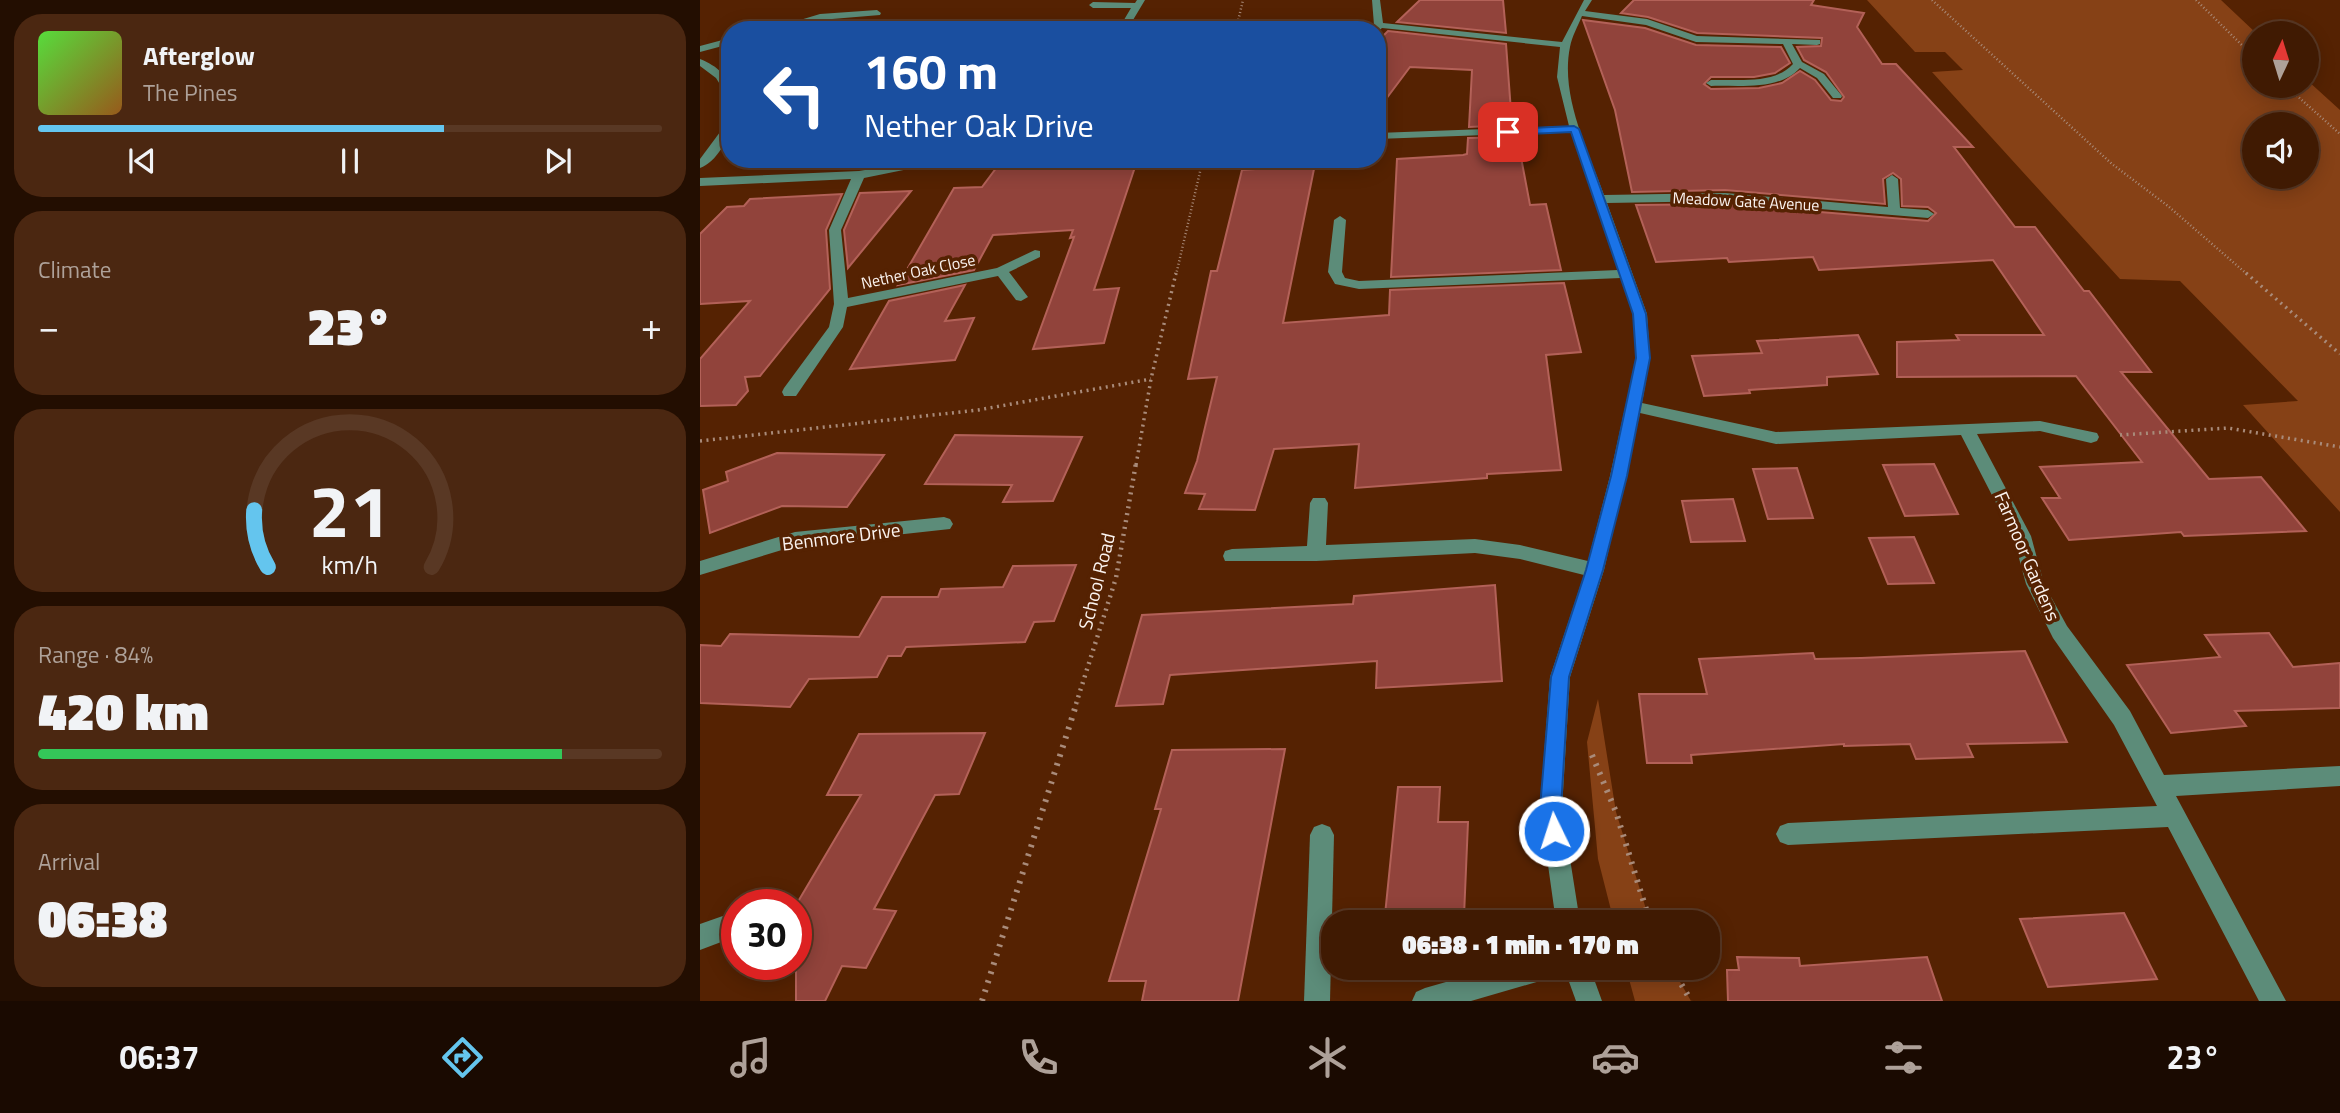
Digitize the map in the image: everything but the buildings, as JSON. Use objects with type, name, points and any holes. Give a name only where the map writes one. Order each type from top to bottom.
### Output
[{"type":"street","points":[[1376,0],[1378,21]]},
{"type":"street","points":[[1566,910],[1551,808],[1560,677],[1595,570],[1635,407],[1643,358],[1640,314],[1574,129],[1562,77],[1564,45],[1588,0]]},
{"type":"street","points":[[1093,5],[1139,3]]},
{"type":"street","points":[[1128,21],[1139,3]]},
{"type":"street","points":[[820,16],[830,6]]},
{"type":"street","points":[[802,21],[820,16],[877,13]]},
{"type":"street","points":[[1579,13],[1647,22],[1696,39],[1817,42]]},
{"type":"street","points":[[1386,28],[1428,28],[1513,41],[1564,45]]},
{"type":"street","points":[[700,49],[721,43]]},
{"type":"street","points":[[1787,43],[1798,64],[1815,70],[1825,78],[1837,96]]},
{"type":"street","points":[[700,62],[720,76]]},
{"type":"street","points":[[1711,83],[1773,80],[1786,75],[1798,64]]},
{"type":"street","points":[[700,80],[720,76]]},
{"type":"street","points":[[1386,136],[1574,129]]},
{"type":"street","points":[[700,165],[721,139]]},
{"type":"street","points":[[700,182],[859,175],[900,168]]},
{"type":"street","name":"Nether Oak Close","points":[[790,392],[836,327],[841,304],[835,230],[859,175]]},
{"type":"street","points":[[1892,179],[1894,211]]},
{"type":"street","name":"Meadow Gate Avenue","points":[[1598,199],[1725,197],[1928,214]]},
{"type":"street","points":[[1340,220],[1335,272],[1340,281],[1359,285],[1625,274]]},
{"type":"street","name":"Nether Oak Close","points":[[841,304],[1001,271],[1035,254]]},
{"type":"street","name":"Nether Oak Close","points":[[1001,271],[1021,297]]},
{"type":"street","points":[[1635,407],[1776,438],[2040,426],[2091,437]]},
{"type":"street","name":"Farmoor Gardens","points":[[1967,430],[2022,536],[2035,584],[2060,632],[2122,719],[2273,1001]]},
{"type":"street","points":[[1316,554],[1319,503]]},
{"type":"street","name":"Benmore Drive","points":[[700,568],[795,539],[944,524]]},
{"type":"street","points":[[1232,556],[1475,546],[1520,552],[1595,570]]},
{"type":"street","points":[[2158,786],[2340,776]]},
{"type":"street","points":[[1788,834],[2174,816]]},
{"type":"street","points":[[1317,1001],[1322,835]]},
{"type":"street","points":[[700,937],[721,929]]},
{"type":"street","points":[[1425,1001],[1498,980]]},
{"type":"street","points":[[1581,980],[1589,1001]]},
{"type":"path","points":[[1238,21],[1243,0]]},
{"type":"path","points":[[1932,0],[2112,164],[2168,206],[2340,354]]},
{"type":"path","points":[[2196,0],[2242,45]]},
{"type":"path","points":[[2300,98],[2340,134]]},
{"type":"path","name":"School Road","points":[[982,1001],[1116,578],[1151,379],[1201,168]]},
{"type":"path","points":[[700,441],[978,410],[1151,379]]},
{"type":"path","points":[[2091,437],[2228,428],[2340,447]]},
{"type":"path","points":[[1587,742],[1616,812],[1646,910]]},
{"type":"path","points":[[1679,980],[1691,1001]]},
{"type":"shaded area","points":[[1867,0],[2221,0],[2243,21],[2242,98],[2319,98],[2319,91],[2340,110],[2340,512],[2243,405],[2298,401],[2180,281],[2120,279],[1932,72],[1963,70],[1945,52],[1915,52]]},
{"type":"shaded area","points":[[1598,699],[1616,812],[1646,910],[1611,910],[1598,859],[1587,742]]},
{"type":"shaded area","points":[[1629,980],[1679,980],[1691,1001],[1635,1001]]},
{"type":"route","points":[[1508,132],[1574,129],[1640,314],[1643,358],[1635,407],[1595,570],[1560,677],[1551,808],[1554,831]]}]
